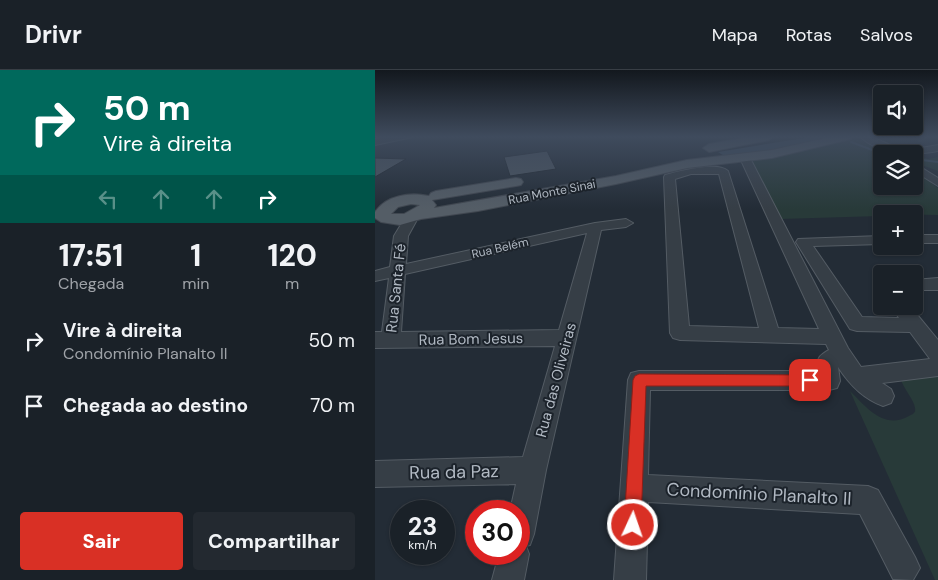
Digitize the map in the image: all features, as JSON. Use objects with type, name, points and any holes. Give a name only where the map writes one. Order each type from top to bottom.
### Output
[{"type":"main road","name":"Rua Monte Sinai","points":[[417,210],[515,199],[659,161]]},
{"type":"main road","points":[[375,207],[389,216],[411,199],[417,210],[526,180]]},
{"type":"street","points":[[746,161],[837,345],[856,376],[883,396]]},
{"type":"street","points":[[771,335],[723,170],[690,171],[669,177],[680,333],[771,335],[837,345]]},
{"type":"street","points":[[923,172],[937,181]]},
{"type":"street","name":"Rua Santa Fé","points":[[383,340],[398,271],[401,236],[417,210]]},
{"type":"street","name":"Rua Santa Fé","points":[[389,216],[401,236]]},
{"type":"street","name":"Rua Belém","points":[[375,276],[595,227],[626,224]]},
{"type":"street","name":"Rua das Oliveiras","points":[[526,500],[595,227]]},
{"type":"street","points":[[923,239],[938,238]]},
{"type":"street","points":[[873,240],[803,242],[857,324],[913,325]]},
{"type":"street","points":[[923,285],[938,284]]},
{"type":"street","points":[[906,315],[938,355]]},
{"type":"street","name":"Rua Bom Jesus","points":[[383,340],[567,338]]},
{"type":"street","points":[[630,580],[639,380],[829,381],[827,361],[837,345]]},
{"type":"street","points":[[856,376],[938,367]]},
{"type":"street","name":"Rua da Paz","points":[[375,474],[533,470]]},
{"type":"street","name":"Condomínio Planalto II","points":[[634,488],[868,500],[904,568]]},
{"type":"street","points":[[508,580],[511,565]]},
{"type":"shaded area","points":[[752,161],[873,161],[873,195],[923,195],[923,177],[938,188],[938,215],[923,215],[923,205],[873,205],[873,216],[780,219]]},
{"type":"shaded area","points":[[923,161],[938,161],[938,171],[923,165]]},
{"type":"shaded area","points":[[938,377],[938,580],[935,580],[850,391],[877,415],[884,419],[900,420],[915,412],[913,402],[901,380]]},
{"type":"building","points":[[375,161],[403,161],[375,177]]},
{"type":"building","points":[[505,161],[552,161],[556,169],[510,176]]},
{"type":"waterway","points":[[928,161],[938,162]]},
{"type":"route","points":[[633,525],[639,380],[810,380]]}]
